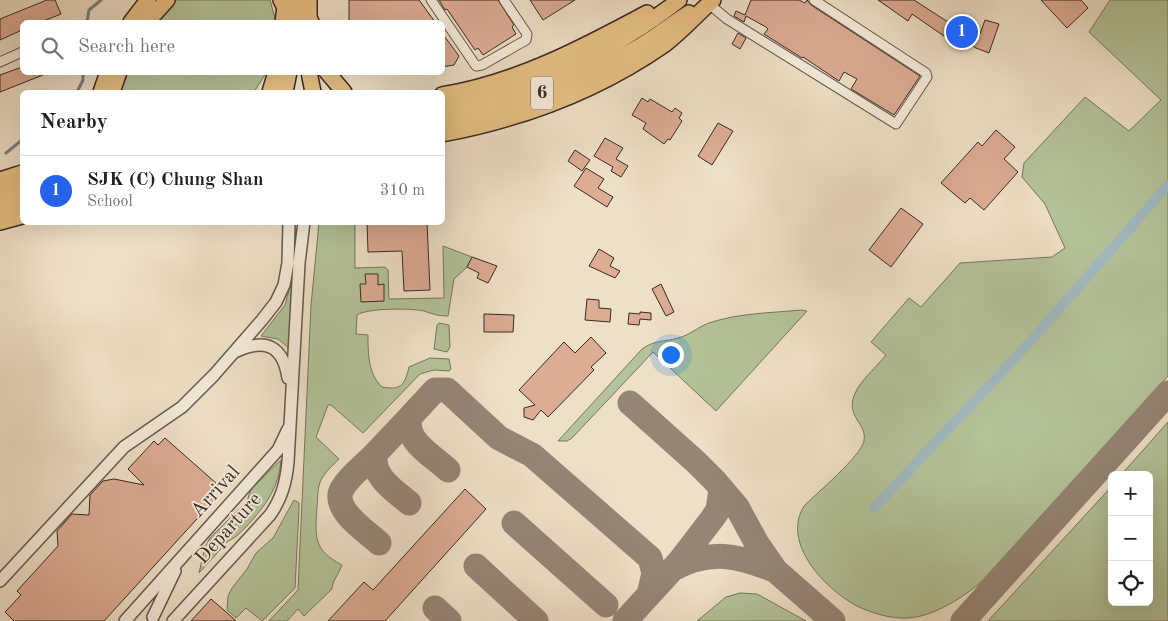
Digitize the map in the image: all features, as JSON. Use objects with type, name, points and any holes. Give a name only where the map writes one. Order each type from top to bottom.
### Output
[{"type":"main road","points":[[133,20],[148,0]]},
{"type":"main road","points":[[149,20],[167,0]]},
{"type":"main road","points":[[309,0],[310,20]]},
{"type":"main road","points":[[445,94],[518,75],[547,63],[578,50],[670,0]]},
{"type":"main road","name":"6","points":[[445,105],[521,86],[610,47],[679,0]]},
{"type":"main road","points":[[445,133],[533,110],[606,80],[667,42],[711,1]]},
{"type":"main road","name":"6","points":[[445,120],[498,109],[566,84],[635,49],[711,1]]},
{"type":"main road","points":[[286,6],[294,20]]},
{"type":"main road","points":[[102,90],[107,75]]},
{"type":"main road","points":[[113,90],[118,75]]},
{"type":"main road","points":[[271,90],[275,75]]},
{"type":"main road","points":[[286,90],[289,75]]},
{"type":"main road","points":[[310,75],[314,90]]},
{"type":"main road","points":[[329,75],[342,90]]},
{"type":"main road","points":[[0,180],[20,175]]},
{"type":"main road","points":[[0,194],[20,189]]},
{"type":"main road","points":[[0,209],[20,204]]},
{"type":"main road","points":[[0,222],[20,217]]},
{"type":"street","points":[[431,0],[445,20]]},
{"type":"street","points":[[445,21],[476,66],[482,65],[526,40],[526,34],[504,0]]},
{"type":"street","points":[[711,1],[727,19],[896,124],[927,77],[926,73],[814,0]]},
{"type":"street","points":[[0,62],[20,53]]},
{"type":"street","points":[[0,581],[124,446],[182,406],[233,353],[276,302],[284,285],[288,263],[289,225]]},
{"type":"street","points":[[292,401],[298,263],[304,225]]},
{"type":"street","points":[[233,353],[248,346],[260,344],[271,347],[281,354],[285,361],[292,401]]},
{"type":"street","name":"Departure","points":[[173,621],[270,515],[280,501],[286,479],[283,450],[290,424],[292,401]]},
{"type":"street","name":"Arrival","points":[[125,621],[181,558],[283,450]]},
{"type":"street","name":"Arrival","points":[[153,617],[181,558]]},
{"type":"green space","points":[[174,0],[270,0],[275,20],[156,20]]},
{"type":"green space","points":[[1110,0],[1168,0],[1168,376],[980,583],[972,589],[944,607],[922,616],[911,618],[885,616],[857,606],[832,588],[810,564],[802,549],[798,535],[798,520],[804,506],[847,465],[861,448],[864,441],[862,427],[852,407],[853,399],[861,383],[886,355],[871,342],[909,298],[921,307],[960,263],[1052,257],[1065,248],[1045,204],[1022,177],[1024,163],[1085,97],[1129,131],[1161,100],[1089,32]]},
{"type":"green space","points":[[125,75],[265,75],[255,90],[120,90]]},
{"type":"green space","points":[[319,225],[355,225],[355,268],[385,267],[388,270],[389,299],[444,298],[443,246],[472,257],[467,267],[454,279],[448,316],[418,310],[400,309],[370,311],[357,315],[356,334],[368,335],[371,370],[382,387],[399,387],[406,377],[409,367],[430,358],[449,359],[451,369],[449,371],[434,370],[420,374],[363,433],[331,405],[328,405],[316,437],[339,459],[325,474],[320,483],[316,535],[321,548],[326,554],[342,565],[334,580],[332,589],[304,616],[298,609],[287,621],[269,621],[298,590],[311,305]]},
{"type":"green space","points":[[291,283],[293,283],[290,349],[278,339],[261,336],[285,305]]},
{"type":"green space","points":[[807,311],[716,411],[653,352],[572,438],[567,441],[558,441],[646,346],[682,337],[705,325],[731,317]]},
{"type":"green space","points":[[439,323],[449,325],[450,347],[447,352],[434,349],[437,325]]},
{"type":"green space","points":[[1168,422],[1168,621],[988,621],[1108,490],[1108,606],[1153,606],[1153,471],[1125,471]]},
{"type":"green space","points":[[281,460],[274,488],[260,511],[236,537],[228,541],[199,573],[205,547],[210,538],[247,501],[251,489]]},
{"type":"green space","points":[[294,500],[299,503],[295,588],[262,621],[246,608],[236,618],[227,610],[228,596],[256,553],[273,538]]},
{"type":"green space","points":[[740,593],[757,594],[806,621],[697,621],[726,597]]},
{"type":"building","points":[[47,0],[55,0],[61,14],[46,20],[20,20],[20,31],[0,40],[0,19]]},
{"type":"building","points":[[349,0],[419,0],[434,20],[349,20]]},
{"type":"building","points":[[439,0],[498,0],[514,25],[512,27],[516,34],[483,55],[478,48],[475,50]]},
{"type":"building","points":[[530,0],[575,0],[543,20]]},
{"type":"building","points":[[751,0],[799,0],[805,3],[807,0],[811,5],[920,76],[894,115],[851,89],[857,79],[844,72],[839,81],[764,34],[768,29],[766,27],[746,16],[744,22],[734,16],[736,11],[745,15]]},
{"type":"building","points":[[878,0],[914,0],[951,24],[955,19],[980,34],[985,20],[999,24],[989,53],[976,48],[948,30],[944,36],[912,14],[908,21]]},
{"type":"building","points":[[1041,0],[1081,0],[1088,8],[1067,28]]},
{"type":"building","points":[[738,33],[746,38],[740,49],[732,44]]},
{"type":"building","points":[[445,37],[459,56],[454,65],[445,66]]},
{"type":"building","points":[[20,68],[20,75],[43,75],[0,92],[0,75]]},
{"type":"building","points":[[642,98],[648,102],[650,99],[672,112],[675,108],[682,113],[679,118],[682,121],[670,140],[668,139],[664,144],[643,129],[646,123],[632,115]]},
{"type":"building","points":[[718,123],[733,131],[712,165],[698,156]]},
{"type":"building","points":[[996,130],[1015,147],[1004,159],[1018,172],[984,210],[970,198],[965,203],[941,183],[978,142],[982,146]]},
{"type":"building","points":[[605,138],[623,148],[616,159],[628,166],[621,177],[611,171],[613,167],[594,156]]},
{"type":"building","points":[[575,150],[590,160],[582,171],[568,161]]},
{"type":"building","points":[[586,168],[604,179],[598,188],[613,197],[607,207],[574,186]]},
{"type":"building","points":[[901,208],[923,224],[891,267],[869,250]]},
{"type":"building","points":[[367,225],[427,225],[430,290],[404,291],[402,251],[368,252]]},
{"type":"building","points":[[599,249],[614,258],[610,266],[620,271],[615,278],[589,266]]},
{"type":"building","points":[[472,257],[497,266],[488,283],[477,278],[479,273],[467,267]]},
{"type":"building","points":[[365,274],[378,274],[378,285],[384,284],[384,301],[361,302],[360,284],[366,284]]},
{"type":"building","points":[[661,284],[674,312],[666,316],[652,289]]},
{"type":"building","points":[[587,299],[599,300],[599,308],[611,309],[610,322],[585,320]]},
{"type":"building","points":[[640,312],[651,313],[651,320],[640,319],[639,325],[628,324],[629,313],[640,314]]},
{"type":"building","points":[[484,314],[514,315],[513,332],[484,332]]},
{"type":"building","points":[[591,337],[606,353],[591,367],[594,370],[548,417],[541,410],[533,420],[524,417],[524,408],[535,405],[519,390],[564,342],[575,353]]},
{"type":"building","points":[[165,438],[217,484],[209,492],[216,498],[104,621],[14,621],[5,612],[21,595],[17,591],[58,546],[57,531],[72,514],[89,515],[90,495],[103,481],[114,479],[144,485],[128,469],[154,441],[158,445]]},
{"type":"building","points":[[465,489],[486,509],[385,621],[328,621],[364,582],[373,590]]},
{"type":"building","points":[[211,599],[225,611],[236,621],[191,621]]},
{"type":"waterway","points":[[87,20],[89,10],[101,0]]},
{"type":"waterway","points":[[78,90],[83,80],[83,75]]},
{"type":"waterway","points":[[6,153],[20,142]]},
{"type":"waterway","points":[[874,508],[1029,343],[1168,185]]},
{"type":"taxiway","points":[[410,417],[435,390],[447,390],[499,438],[532,455],[650,558],[654,573],[649,595]]},
{"type":"taxiway","points":[[963,621],[1168,393]]},
{"type":"taxiway","points":[[630,403],[715,481],[737,507],[756,542],[776,571],[833,621]]},
{"type":"taxiway","points":[[409,503],[380,476],[375,462],[375,454],[410,417],[409,426],[415,440],[427,453],[448,470]]},
{"type":"taxiway","points":[[375,454],[349,480],[342,489],[340,497],[345,512],[379,543]]},
{"type":"taxiway","points":[[625,621],[679,562],[712,519],[718,510],[721,490]]},
{"type":"taxiway","points":[[514,523],[606,605]]},
{"type":"taxiway","points":[[673,569],[699,559],[724,556],[749,561],[776,571]]},
{"type":"taxiway","points":[[476,566],[536,621]]},
{"type":"taxiway","points":[[435,608],[449,621]]},
{"type":"place","name":"SJK (C) Chung Shan","points":[[962,32]]}]
